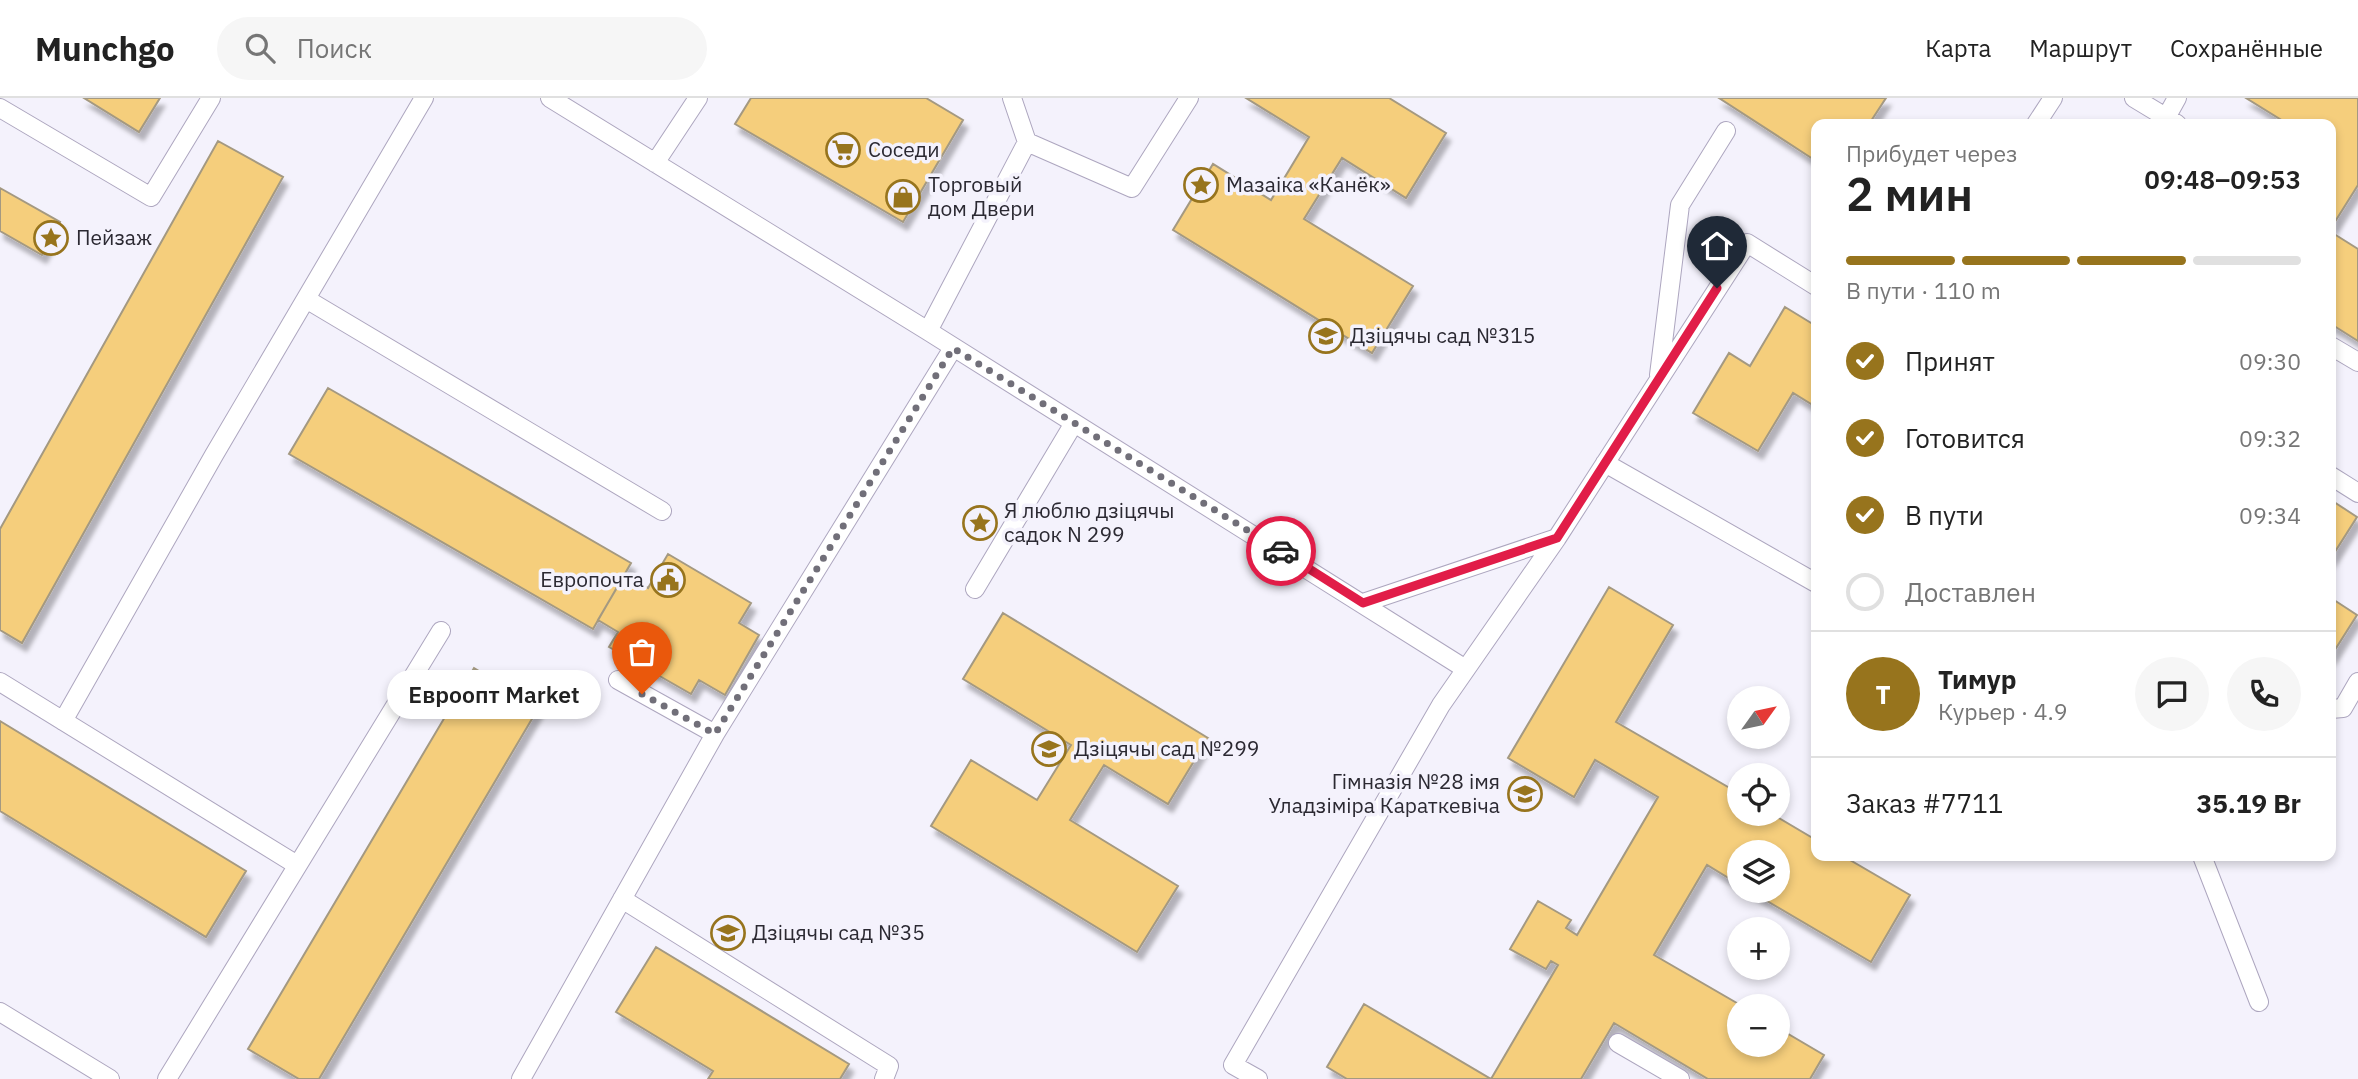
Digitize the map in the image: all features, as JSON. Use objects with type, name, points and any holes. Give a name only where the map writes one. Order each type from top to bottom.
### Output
[{"type":"lane","points":[[0,108],[151,197],[211,98]]},
{"type":"lane","points":[[63,721],[424,98]]},
{"type":"lane","points":[[550,98],[928,331],[1464,668]]},
{"type":"lane","points":[[655,163],[698,98]]},
{"type":"lane","points":[[928,331],[1027,142],[1012,98]]},
{"type":"lane","points":[[1027,142],[1132,188],[1189,98]]},
{"type":"lane","points":[[2039,119],[2053,98]]},
{"type":"lane","points":[[2134,98],[2170,119]]},
{"type":"lane","points":[[2172,119],[2177,98]]},
{"type":"lane","points":[[1658,379],[1680,205],[1726,131]]},
{"type":"lane","points":[[1258,1079],[1233,1065],[1464,668],[1557,538],[1747,243],[1811,283]]},
{"type":"lane","points":[[306,299],[662,510]]},
{"type":"lane","points":[[521,1079],[715,734],[953,348]]},
{"type":"lane","points":[[2336,349],[2358,362]]},
{"type":"lane","points":[[975,589],[1074,423]]},
{"type":"lane","points":[[1605,463],[1811,580]]},
{"type":"lane","points":[[2336,479],[2358,493]]},
{"type":"lane","points":[[1363,603],[1557,538]]},
{"type":"lane","points":[[167,1079],[441,631]]},
{"type":"lane","points":[[618,680],[715,734]]},
{"type":"lane","points":[[0,682],[297,865]]},
{"type":"lane","points":[[2336,709],[2343,708],[2358,682]]},
{"type":"lane","points":[[2204,861],[2259,1002]]},
{"type":"lane","points":[[622,899],[889,1066],[884,1079]]},
{"type":"lane","points":[[0,1012],[110,1079]]},
{"type":"lane","points":[[1618,1043],[1680,1079]]},
{"type":"building","points":[[84,98],[160,98],[139,132]]},
{"type":"building","points":[[751,98],[926,98],[963,120],[903,222],[735,124]]},
{"type":"building","points":[[1246,98],[1389,98],[1446,133],[1406,198],[1342,158],[1304,219],[1413,286],[1372,353],[1173,230],[1213,164],[1271,200],[1309,137]]},
{"type":"building","points":[[1719,98],[1886,98],[1872,119],[1811,119],[1811,158]]},
{"type":"building","points":[[2246,98],[2358,98],[2358,185],[2336,220],[2336,119],[2280,119]]},
{"type":"building","points":[[218,141],[283,177],[22,643],[0,630],[0,529]]},
{"type":"building","points":[[0,188],[60,222],[42,255],[0,231]]},
{"type":"building","points":[[2336,235],[2358,249],[2358,341],[2336,327]]},
{"type":"building","points":[[1785,307],[1811,323],[1811,404],[1793,393],[1758,451],[1693,413],[1729,353],[1750,366]]},
{"type":"building","points":[[328,388],[631,563],[593,629],[289,454]]},
{"type":"building","points":[[2336,503],[2357,517],[2336,550]]},
{"type":"building","points":[[668,554],[751,603],[739,623],[759,635],[725,695],[699,680],[691,694],[609,647],[618,632],[598,620],[625,574],[648,588]]},
{"type":"building","points":[[1609,587],[1673,625],[1616,722],[1727,786],[1727,826],[1790,825],[1811,837],[1811,861],[1852,861],[1910,895],[1871,962],[1770,903],[1790,903],[1790,840],[1727,840],[1727,877],[1707,865],[1654,955],[1727,997],[1727,1057],[1790,1057],[1790,1035],[1824,1055],[1810,1079],[1708,1079],[1614,1023],[1581,1079],[1491,1079],[1558,965],[1551,961],[1546,969],[1510,949],[1538,901],[1571,920],[1566,928],[1577,935],[1658,797],[1595,760],[1574,797],[1508,758]]},
{"type":"building","points":[[2336,601],[2357,615],[2336,648]]},
{"type":"building","points":[[1003,613],[1208,738],[1168,804],[1104,765],[1070,820],[1178,886],[1137,952],[931,826],[971,760],[1037,800],[1071,745],[963,679]]},
{"type":"building","points":[[474,668],[539,707],[319,1079],[299,1079],[248,1049]]},
{"type":"building","points":[[0,721],[246,871],[206,937],[0,811]]},
{"type":"building","points":[[656,947],[849,1064],[840,1079],[708,1079],[713,1071],[616,1012]]},
{"type":"building","points":[[1364,1004],[1491,1079],[1347,1079],[1327,1067]]},
{"type":"way so far","points":[[642,694],[715,734],[953,348],[1281,551]]},
{"type":"place","name":"Соседи","points":[[843,150]]},
{"type":"place","name":"Мазаіка «Канёк»","points":[[1201,185]]},
{"type":"place","name":"Торговый дом Двери","points":[[903,197]]},
{"type":"place","name":"Пейзаж","points":[[51,238]]},
{"type":"place","name":"Дзіцячы сад №315","points":[[1326,336]]},
{"type":"place","name":"Я люблю дзіцячы садок N 299","points":[[980,523]]},
{"type":"place","name":"Европочта","points":[[668,580]]},
{"type":"place","name":"Евроопт Market","points":[[642,694]]},
{"type":"place","name":"Дзіцячы сад №299","points":[[1049,749]]},
{"type":"place","name":"Гімназія №28 імя Уладзіміра Караткевіча","points":[[1525,794]]},
{"type":"place","name":"Дзіцячы сад №35","points":[[728,933]]},
{"type":"route","points":[[1281,551],[1363,603],[1557,538],[1717,288]]}]
